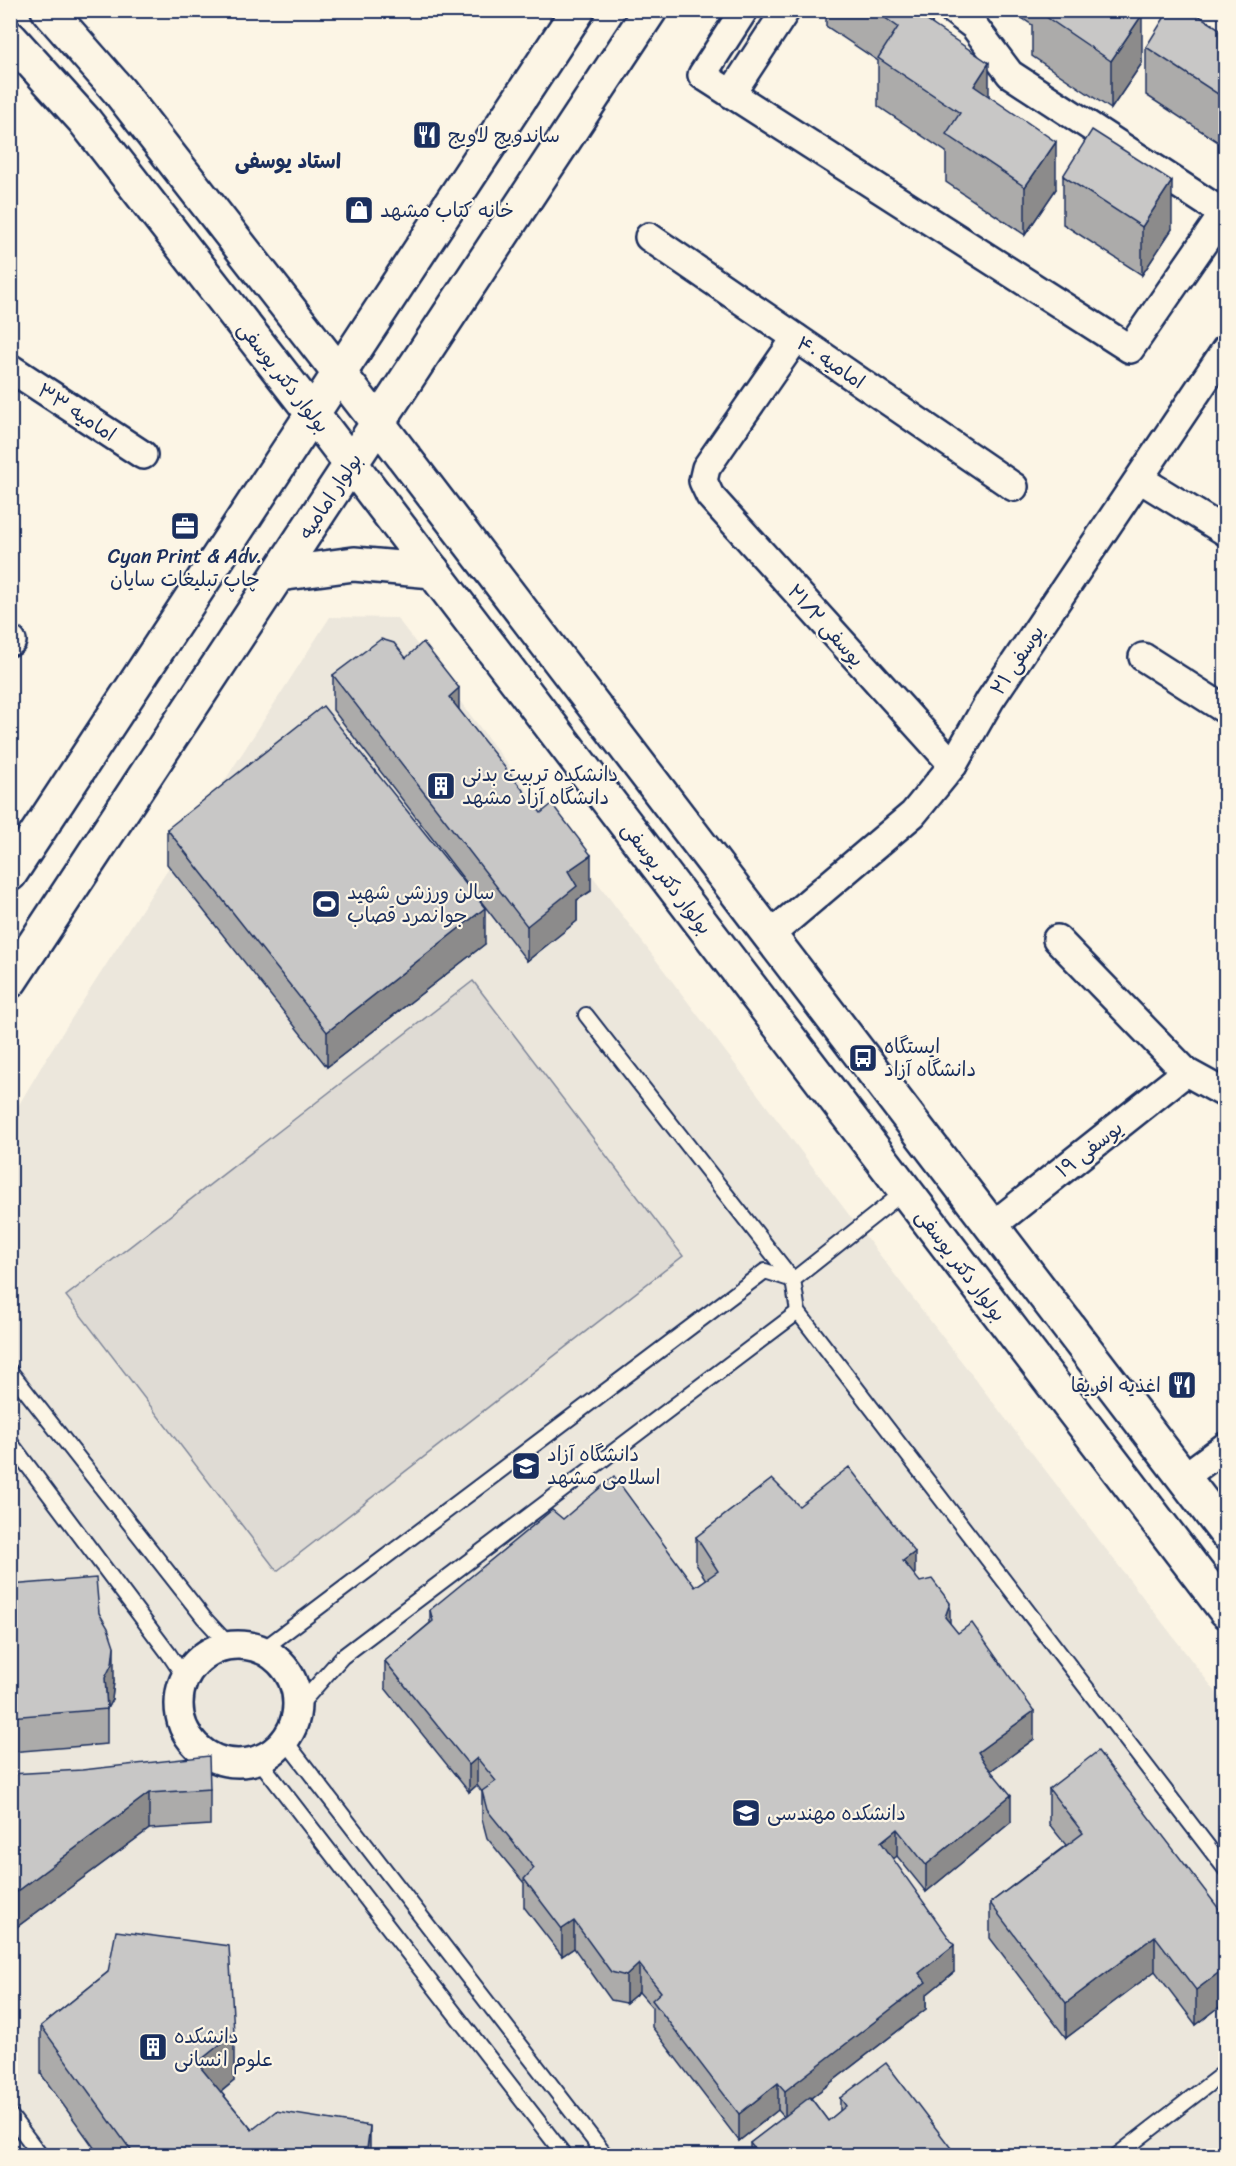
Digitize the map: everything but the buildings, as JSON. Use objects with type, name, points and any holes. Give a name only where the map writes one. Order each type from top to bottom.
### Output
[{"type":"street","points":[[48,10],[119,91],[378,423],[1226,1533]]},
{"type":"street","points":[[10,874],[578,10]]},
{"type":"street","name":"بولوار امامیه","points":[[10,981],[650,10]]},
{"type":"street","points":[[744,10],[702,75],[1130,349],[1224,212],[1010,74],[974,26],[953,10]]},
{"type":"street","points":[[731,93],[786,10]]},
{"type":"street","points":[[1195,10],[1226,31]]},
{"type":"street","name":"بولوار دکتر یوسفی","points":[[10,38],[84,120],[313,414],[1226,1611]]},
{"type":"street","name":"امامیه ۴۰","points":[[649,237],[1014,487]]},
{"type":"street","name":"یوسفی ۲۱/۲","points":[[796,338],[706,468],[703,481],[710,496],[953,765]]},
{"type":"street","name":"یوسفی ۲۱","points":[[770,935],[913,814],[953,765],[990,700],[1226,350]]},
{"type":"street","name":"امامیه ۳۳","points":[[10,368],[143,455]]},
{"type":"street","points":[[1140,479],[1226,532]]},
{"type":"street","points":[[279,574],[354,564],[433,571]]},
{"type":"street","points":[[1143,657],[1226,710]]},
{"type":"street","points":[[1057,939],[1186,1072],[1226,1094]]},
{"type":"street","name":"یوسفی ۱۹","points":[[992,1226],[1186,1072]]},
{"type":"street","points":[[1184,1478],[1226,1446]]},
{"type":"street","points":[[229,1645],[246,1645],[261,1650],[277,1659],[289,1673],[295,1690],[297,1708],[294,1723],[287,1737],[277,1749],[263,1757],[248,1762],[232,1762],[214,1757],[198,1747],[187,1732],[180,1714],[179,1695],[185,1678],[196,1662],[211,1651],[229,1645]]},
{"type":"lane","points":[[586,1015],[793,1280],[798,1312],[1226,1870]]},
{"type":"lane","points":[[793,1280],[905,1191]]},
{"type":"lane","points":[[261,1650],[765,1271],[793,1280]]},
{"type":"lane","points":[[297,1708],[342,1658],[798,1312]]},
{"type":"lane","points":[[10,1371],[204,1618],[229,1645]]},
{"type":"lane","points":[[10,1442],[185,1678]]},
{"type":"lane","points":[[287,1737],[286,1743],[606,2156]]},
{"type":"lane","points":[[232,1762],[262,1764],[566,2156]]},
{"type":"lane","points":[[1116,2156],[1226,2071]]},
{"type":"lane","points":[[10,2115],[41,2156]]},
{"type":"shaded area","name":"دانشگاه آزاد اسلامی مشهد","points":[[330,617],[397,618],[859,1228],[1225,1704],[1225,2155],[11,2156],[11,1118],[50,1052]]},
{"type":"shaded area","points":[[473,981],[683,1256],[277,1571],[66,1296]]},
{"type":"place","name":"ساندویچ لاویج","points":[[427,135]]},
{"type":"place","name":"خانه کتاب مشهد","points":[[359,210]]},
{"type":"place","name":"Cyan Print & Adv. چاپ تبلیغات سایان","points":[[185,526]]},
{"type":"place","name":"دانشکده تربیت بدنی دانشگاه آزاد مشهد","points":[[441,786]]},
{"type":"place","name":"سالن ورزشی شهید جوانمرد قصاب","points":[[326,904]]},
{"type":"place","name":"ایستگاه دانشگاه آزاد","points":[[863,1058]]},
{"type":"place","name":"اغذیه افریقا","points":[[1182,1385]]},
{"type":"place","name":"دانشگاه آزاد اسلامی مشهد","points":[[526,1466]]},
{"type":"place","name":"دانشکده مهندسی","points":[[746,1813]]},
{"type":"place","name":"دانشکده علوم انسانی","points":[[153,2047]]},
{"type":"district","name":"استاد یوسفی","points":[[288,161]]}]
